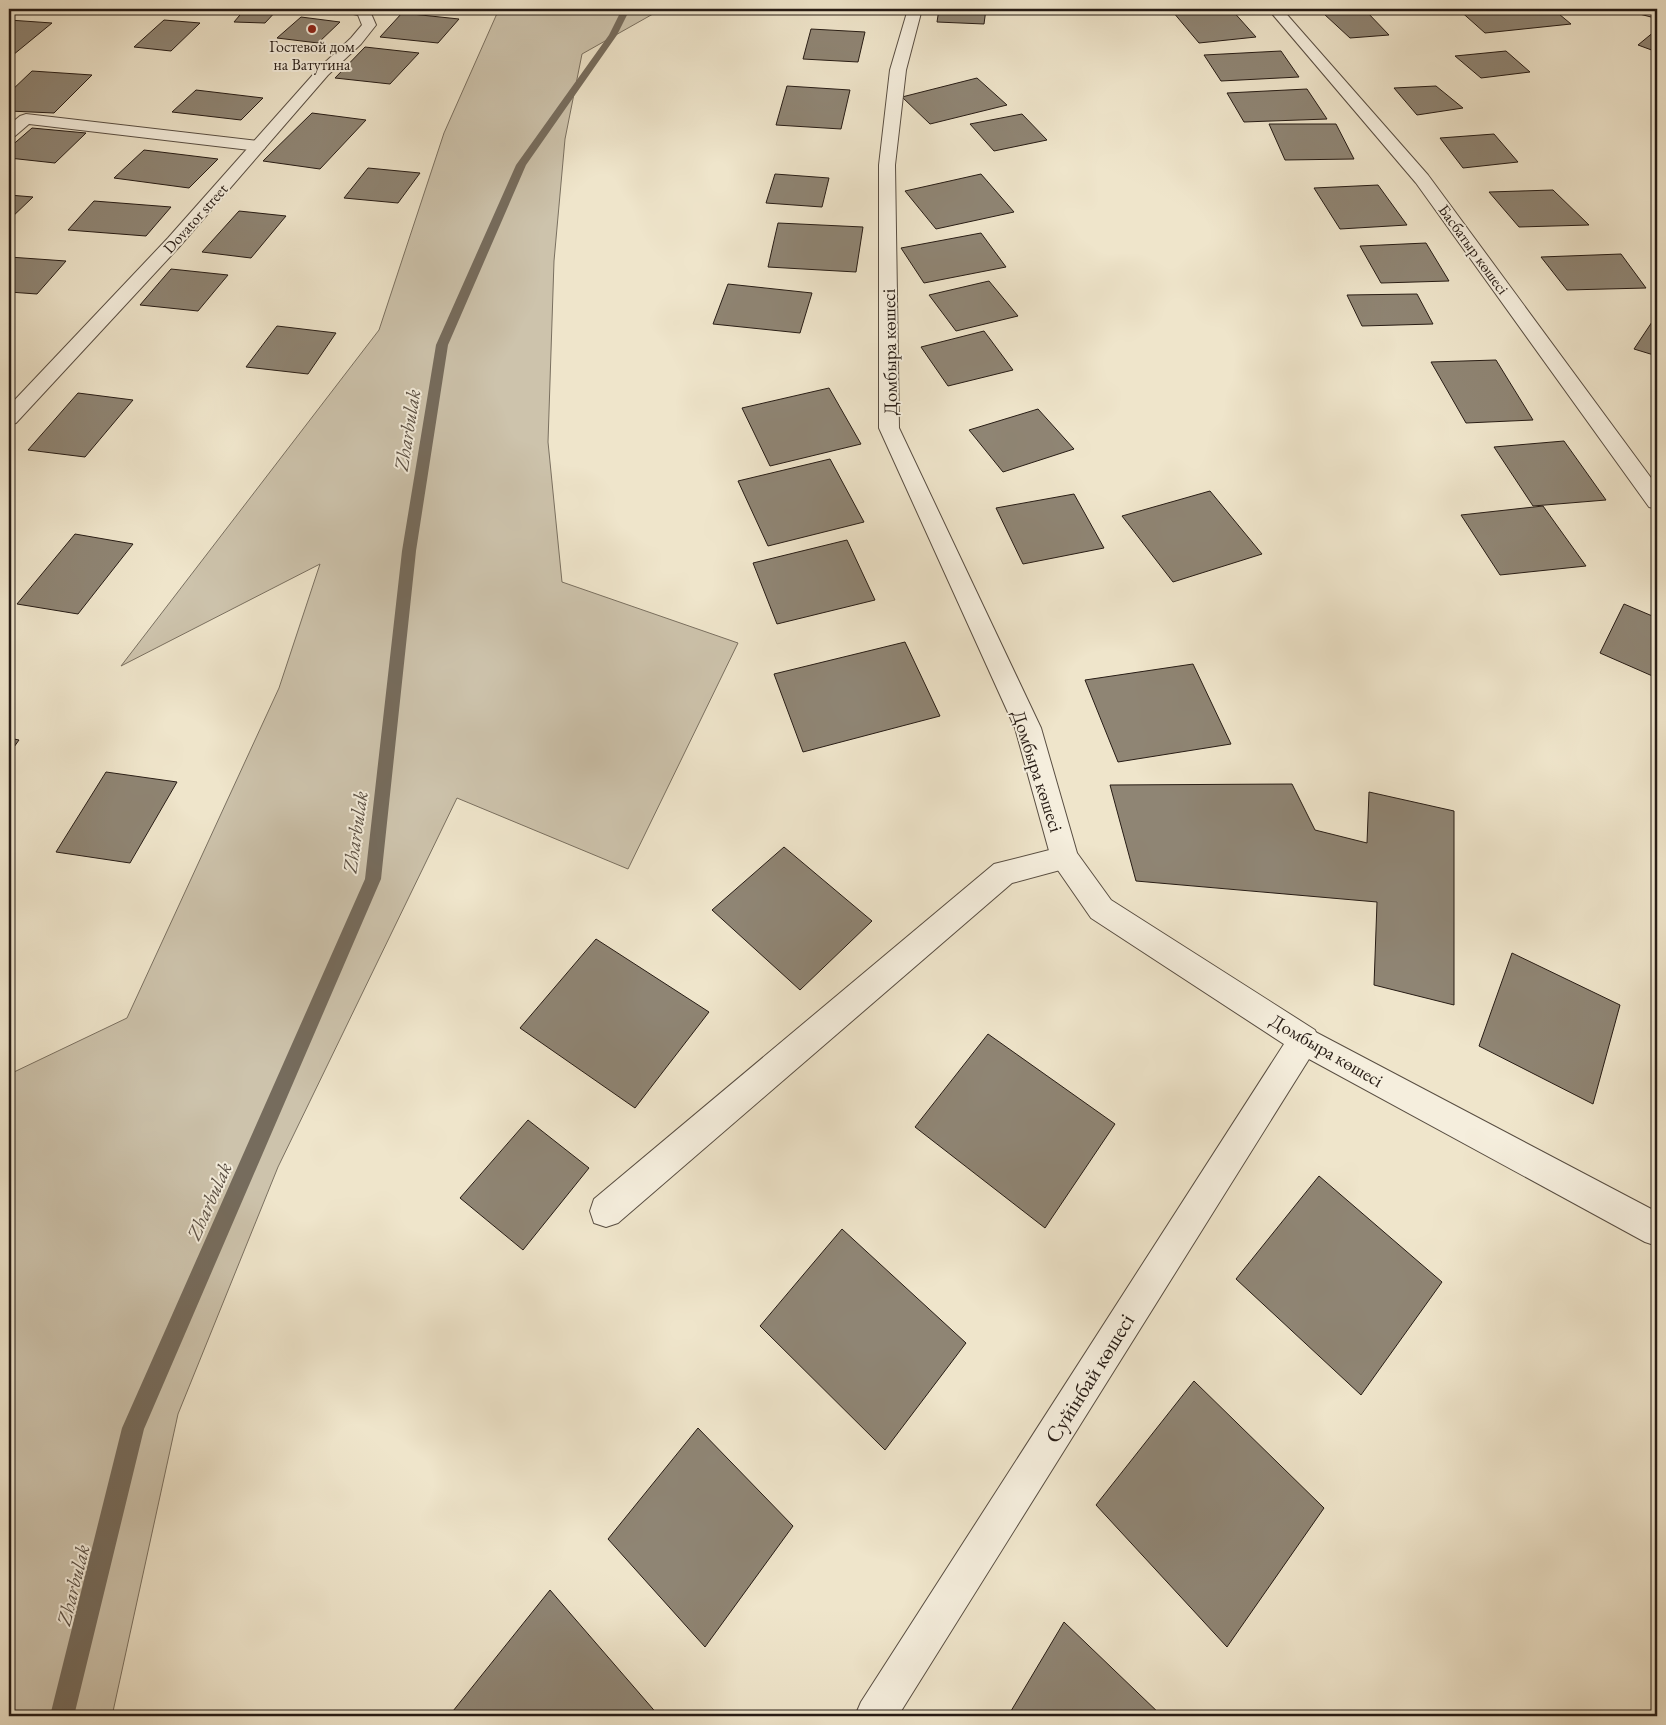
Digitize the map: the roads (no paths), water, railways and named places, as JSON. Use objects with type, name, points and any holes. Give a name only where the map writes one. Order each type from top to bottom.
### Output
[{"type":"street","name":"Домбыра көшесі","points":[[914,9],[898,70],[887,166],[889,428],[1028,728],[1065,858],[1100,909],[1304,1040],[1657,1230]]},
{"type":"street","name":"Басбатыр көшесі","points":[[1275,9],[1422,179],[1657,502]]},
{"type":"street","points":[[1639,9],[1657,14]]},
{"type":"street","name":"Dovator street","points":[[9,418],[174,242],[323,72],[356,41],[369,25],[356,10]]},
{"type":"street","points":[[9,133],[26,119],[258,146]]},
{"type":"street","points":[[606,1212],[1004,874],[1065,858]]},
{"type":"street","name":"Суйінбай көшесі","points":[[874,1716],[1304,1040]]},
{"type":"waterway","name":"Zharbulak","points":[[62,1716],[133,1428],[373,879],[409,551],[442,345],[521,165],[613,35],[626,9]]},
{"type":"place","name":"Гостевой дом на Ватутина","points":[[312,29]]}]
